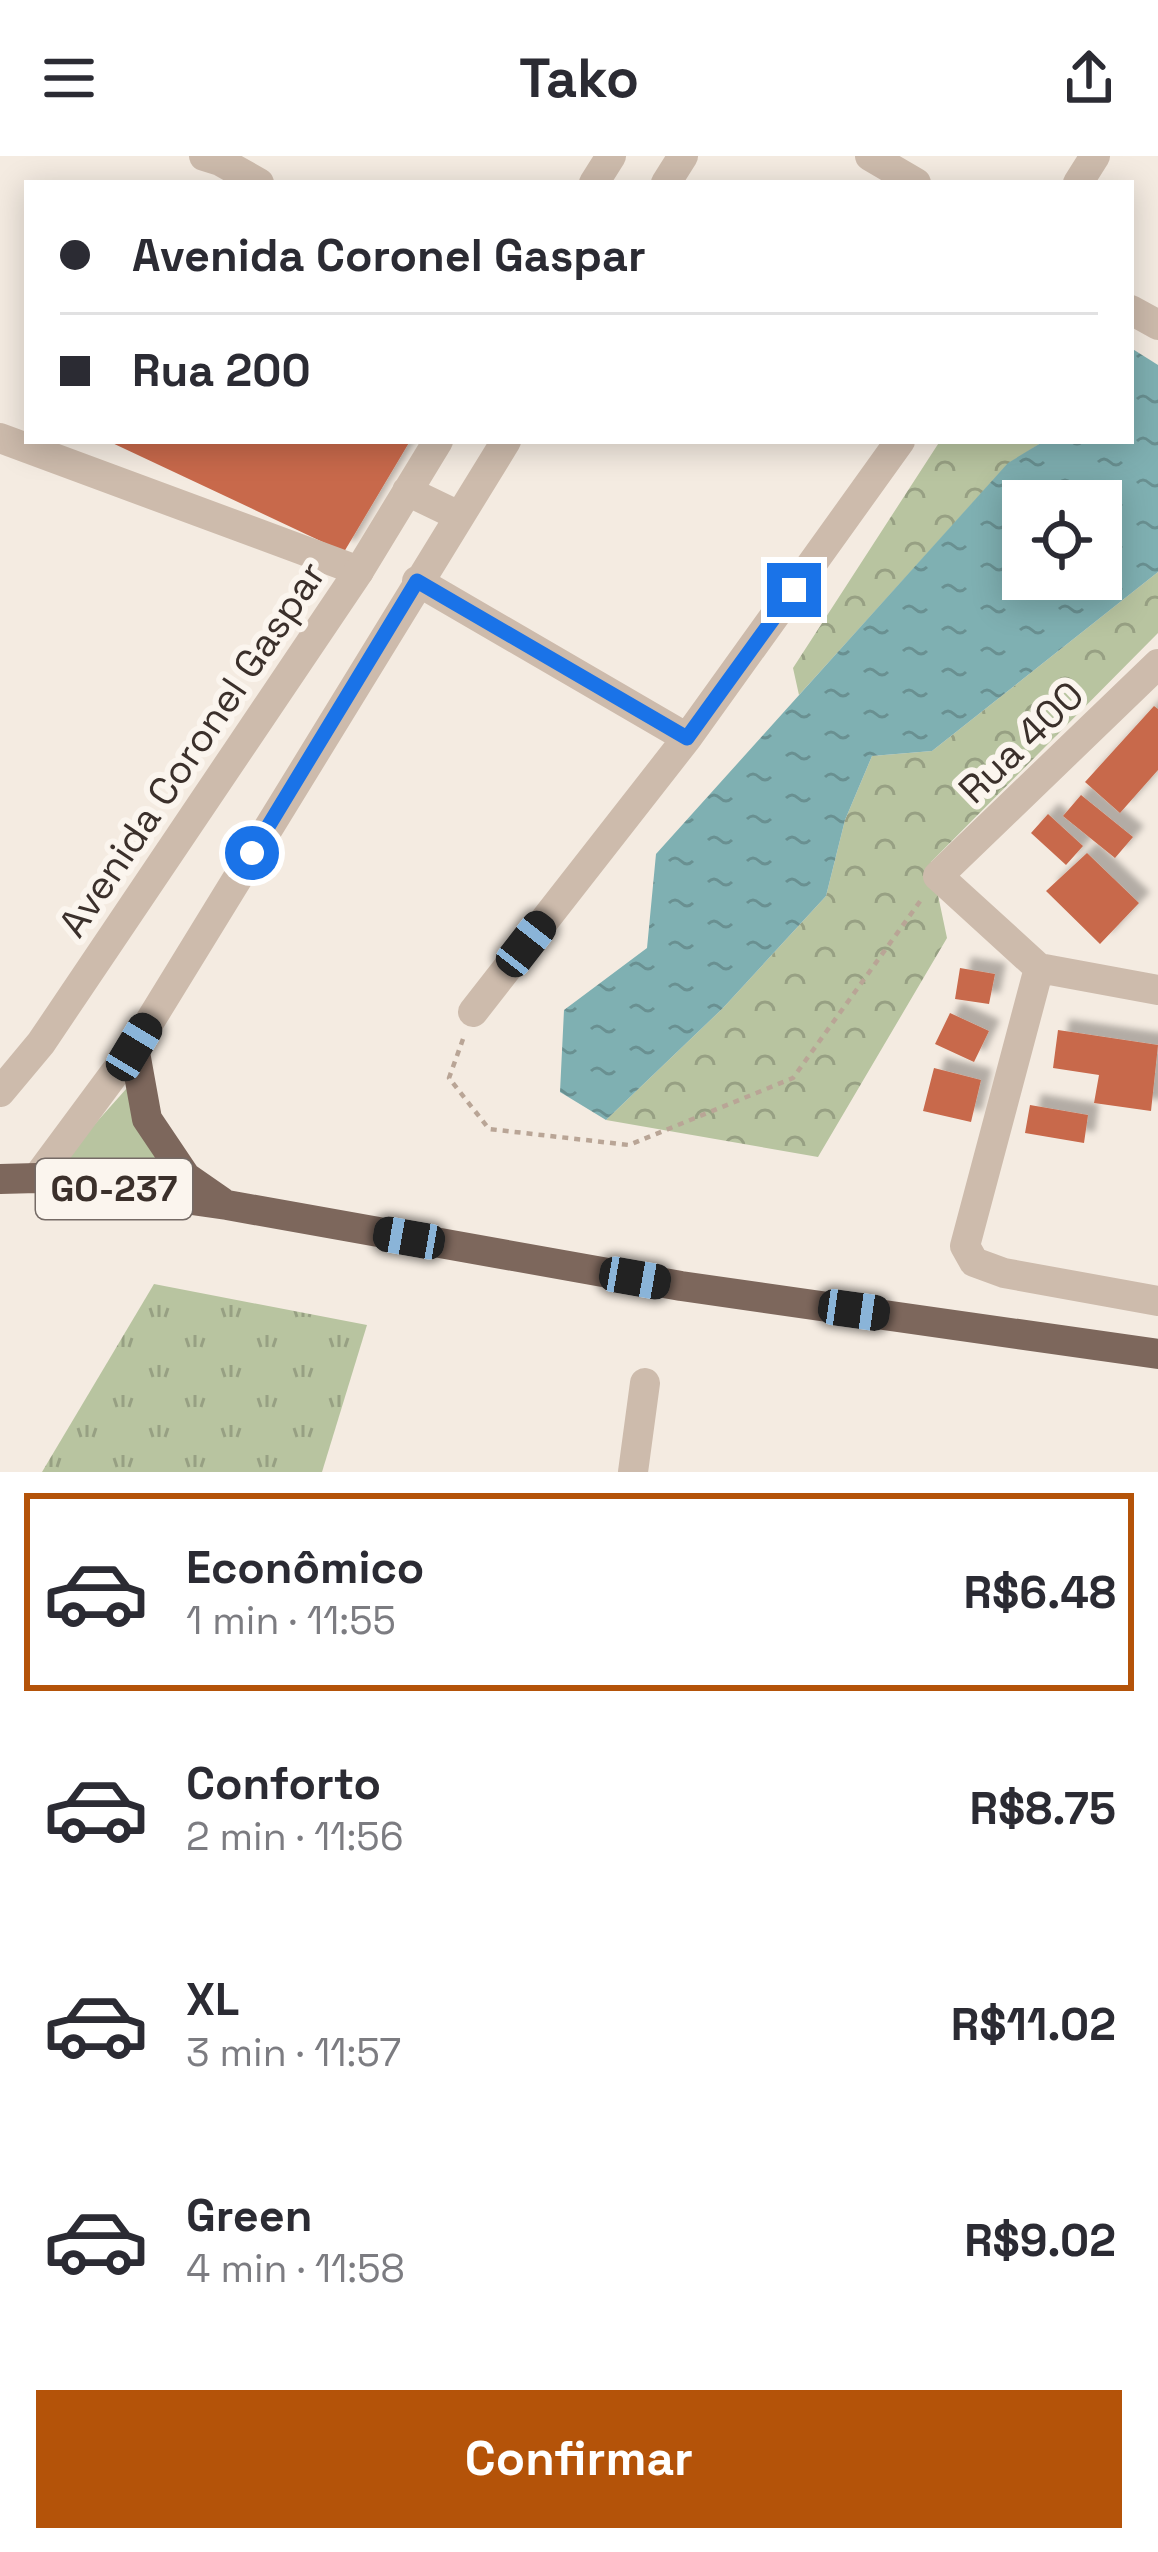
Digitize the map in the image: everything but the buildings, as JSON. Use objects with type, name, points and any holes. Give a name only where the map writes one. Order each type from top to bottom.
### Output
[{"type":"main road","points":[[134,1047],[147,1119],[186,1177],[227,1205]]},
{"type":"main road","name":"GO-237","points":[[0,1179],[37,1178],[227,1205],[681,1286],[1158,1354]]},
{"type":"street","points":[[870,156],[911,180]]},
{"type":"street","points":[[216,158],[254,180]]},
{"type":"street","points":[[0,437],[358,571]]},
{"type":"street","name":"Avenida Coronel Gaspar","points":[[0,1092],[41,1043],[358,571],[435,444]]},
{"type":"street","points":[[37,1178],[134,1047],[504,444]]},
{"type":"street","points":[[473,1012],[687,738],[898,444]]},
{"type":"street","points":[[407,491],[459,516]]},
{"type":"street","points":[[417,581],[687,738]]},
{"type":"street","name":"Rua 400","points":[[938,876],[1158,664]]},
{"type":"street","points":[[938,876],[1039,968],[1158,990]]},
{"type":"street","points":[[1039,968],[965,1246],[974,1262],[1004,1273],[1158,1301]]},
{"type":"street","points":[[633,1472],[646,1383]]},
{"type":"path","points":[[473,1012],[449,1078],[489,1129],[629,1145],[793,1078],[938,876]]},
{"type":"green space","points":[[938,444],[1039,444],[1008,464],[799,695],[793,668]]},
{"type":"green space","points":[[1158,572],[1158,633],[931,862],[947,938],[818,1157],[606,1120],[723,1008],[826,896],[845,820],[872,756],[932,751]]},
{"type":"green space","points":[[135,1079],[192,1192],[53,1171]]},
{"type":"green space","points":[[154,1284],[367,1325],[322,1472],[42,1472]]},
{"type":"water","points":[[1134,350],[1158,365],[1158,572],[932,751],[872,756],[845,820],[826,896],[723,1008],[606,1120],[560,1092],[564,1010],[647,948],[656,854],[1008,463],[1039,444],[1134,444]]},
{"type":"route","points":[[252,853],[417,581],[687,738],[794,590]]}]
